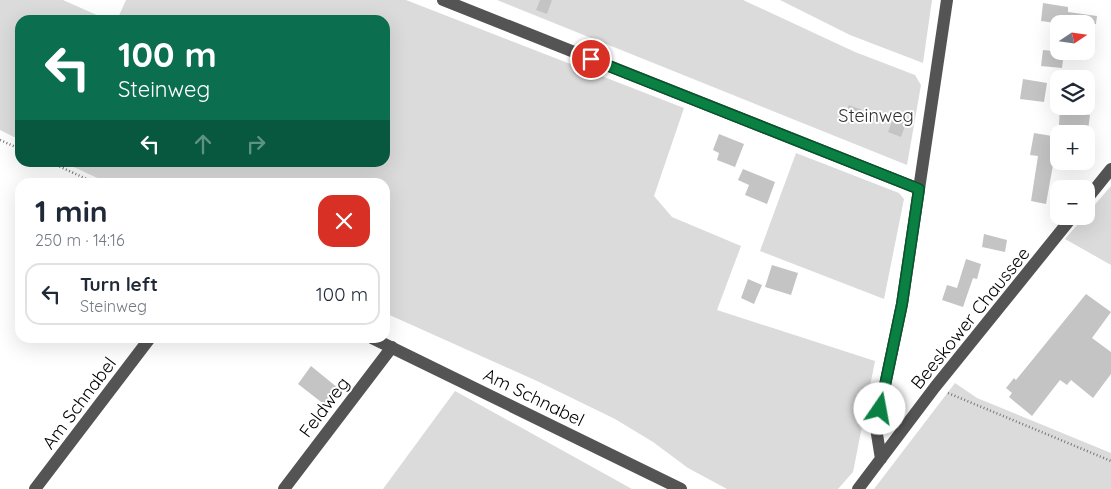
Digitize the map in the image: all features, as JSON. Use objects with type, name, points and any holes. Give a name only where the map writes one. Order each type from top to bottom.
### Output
[{"type":"street","points":[[443,0],[919,189]]},
{"type":"street","points":[[881,459],[876,428],[902,304],[947,0]]},
{"type":"street","points":[[1095,189],[1111,169]]},
{"type":"street","name":"Beeskower Chaussee","points":[[858,489],[935,387],[1066,225]]},
{"type":"street","name":"Am Schnabel","points":[[35,489],[146,343]]},
{"type":"street","name":"Am Schnabel","points":[[383,343],[681,489]]},
{"type":"street","name":"Feldweg","points":[[284,489],[392,347]]},
{"type":"path","points":[[0,140],[15,147]]},
{"type":"path","points":[[61,167],[85,178]]},
{"type":"path","points":[[935,387],[1111,461]]},
{"type":"green space","points":[[0,0],[63,0],[97,15],[15,15],[15,138],[0,130]]},
{"type":"green space","points":[[126,0],[406,0],[684,108],[654,196],[672,217],[741,246],[717,310],[875,361],[853,472],[838,489],[727,489],[688,468],[653,442],[615,419],[537,381],[390,315],[390,178],[97,178],[74,167],[390,167],[390,15],[119,15]]},
{"type":"green space","name":"Steinweg","points":[[497,0],[743,0],[855,52],[915,75],[921,85],[907,165]]},
{"type":"green space","points":[[780,0],[932,0],[923,63],[850,35]]},
{"type":"green space","points":[[796,153],[899,193],[904,199],[884,299],[760,251]]},
{"type":"green space","points":[[1111,186],[1111,265],[1065,239],[1077,225],[1095,225],[1095,204]]},
{"type":"green space","points":[[955,383],[977,398],[1111,453],[1111,489],[874,489]]},
{"type":"green space","points":[[455,391],[632,489],[383,489]]},
{"type":"building","points":[[540,0],[552,0],[547,14],[536,10]]},
{"type":"building","points":[[1043,3],[1068,7],[1068,12],[1090,15],[1050,15],[1050,22],[1041,21]]},
{"type":"building","points":[[1043,50],[1050,51],[1050,60],[1063,60],[1062,68],[1041,66]]},
{"type":"building","points":[[1023,79],[1047,83],[1044,102],[1020,99]]},
{"type":"building","points":[[849,105],[862,110],[857,122],[844,117]]},
{"type":"building","points":[[1060,115],[1090,115],[1089,125],[1059,125]]},
{"type":"building","points":[[894,116],[907,121],[901,137],[888,132]]},
{"type":"building","points":[[1034,133],[1050,136],[1050,170],[1052,170],[1046,204],[1031,201],[1038,156],[1030,155]]},
{"type":"building","points":[[719,134],[744,144],[735,167],[717,160],[719,153],[713,150]]},
{"type":"building","points":[[743,169],[775,182],[767,204],[745,195],[749,185],[738,180]]},
{"type":"building","points":[[984,234],[1007,240],[1005,252],[982,247]]},
{"type":"building","points":[[966,259],[981,264],[977,279],[973,278],[963,307],[942,300],[947,285],[957,288]]},
{"type":"building","points":[[772,265],[798,273],[791,295],[765,287]]},
{"type":"building","points":[[748,279],[762,285],[754,304],[741,298]]},
{"type":"building","points":[[1086,294],[1111,312],[1092,338],[1111,352],[1111,374],[1093,398],[1071,380],[1067,385],[1060,380],[1032,416],[1009,397],[1012,393],[1006,388],[1014,378],[1016,380]]},
{"type":"building","points":[[311,366],[338,388],[325,405],[298,384]]},
{"type":"route","points":[[591,59],[919,189],[902,304],[880,409]]}]
